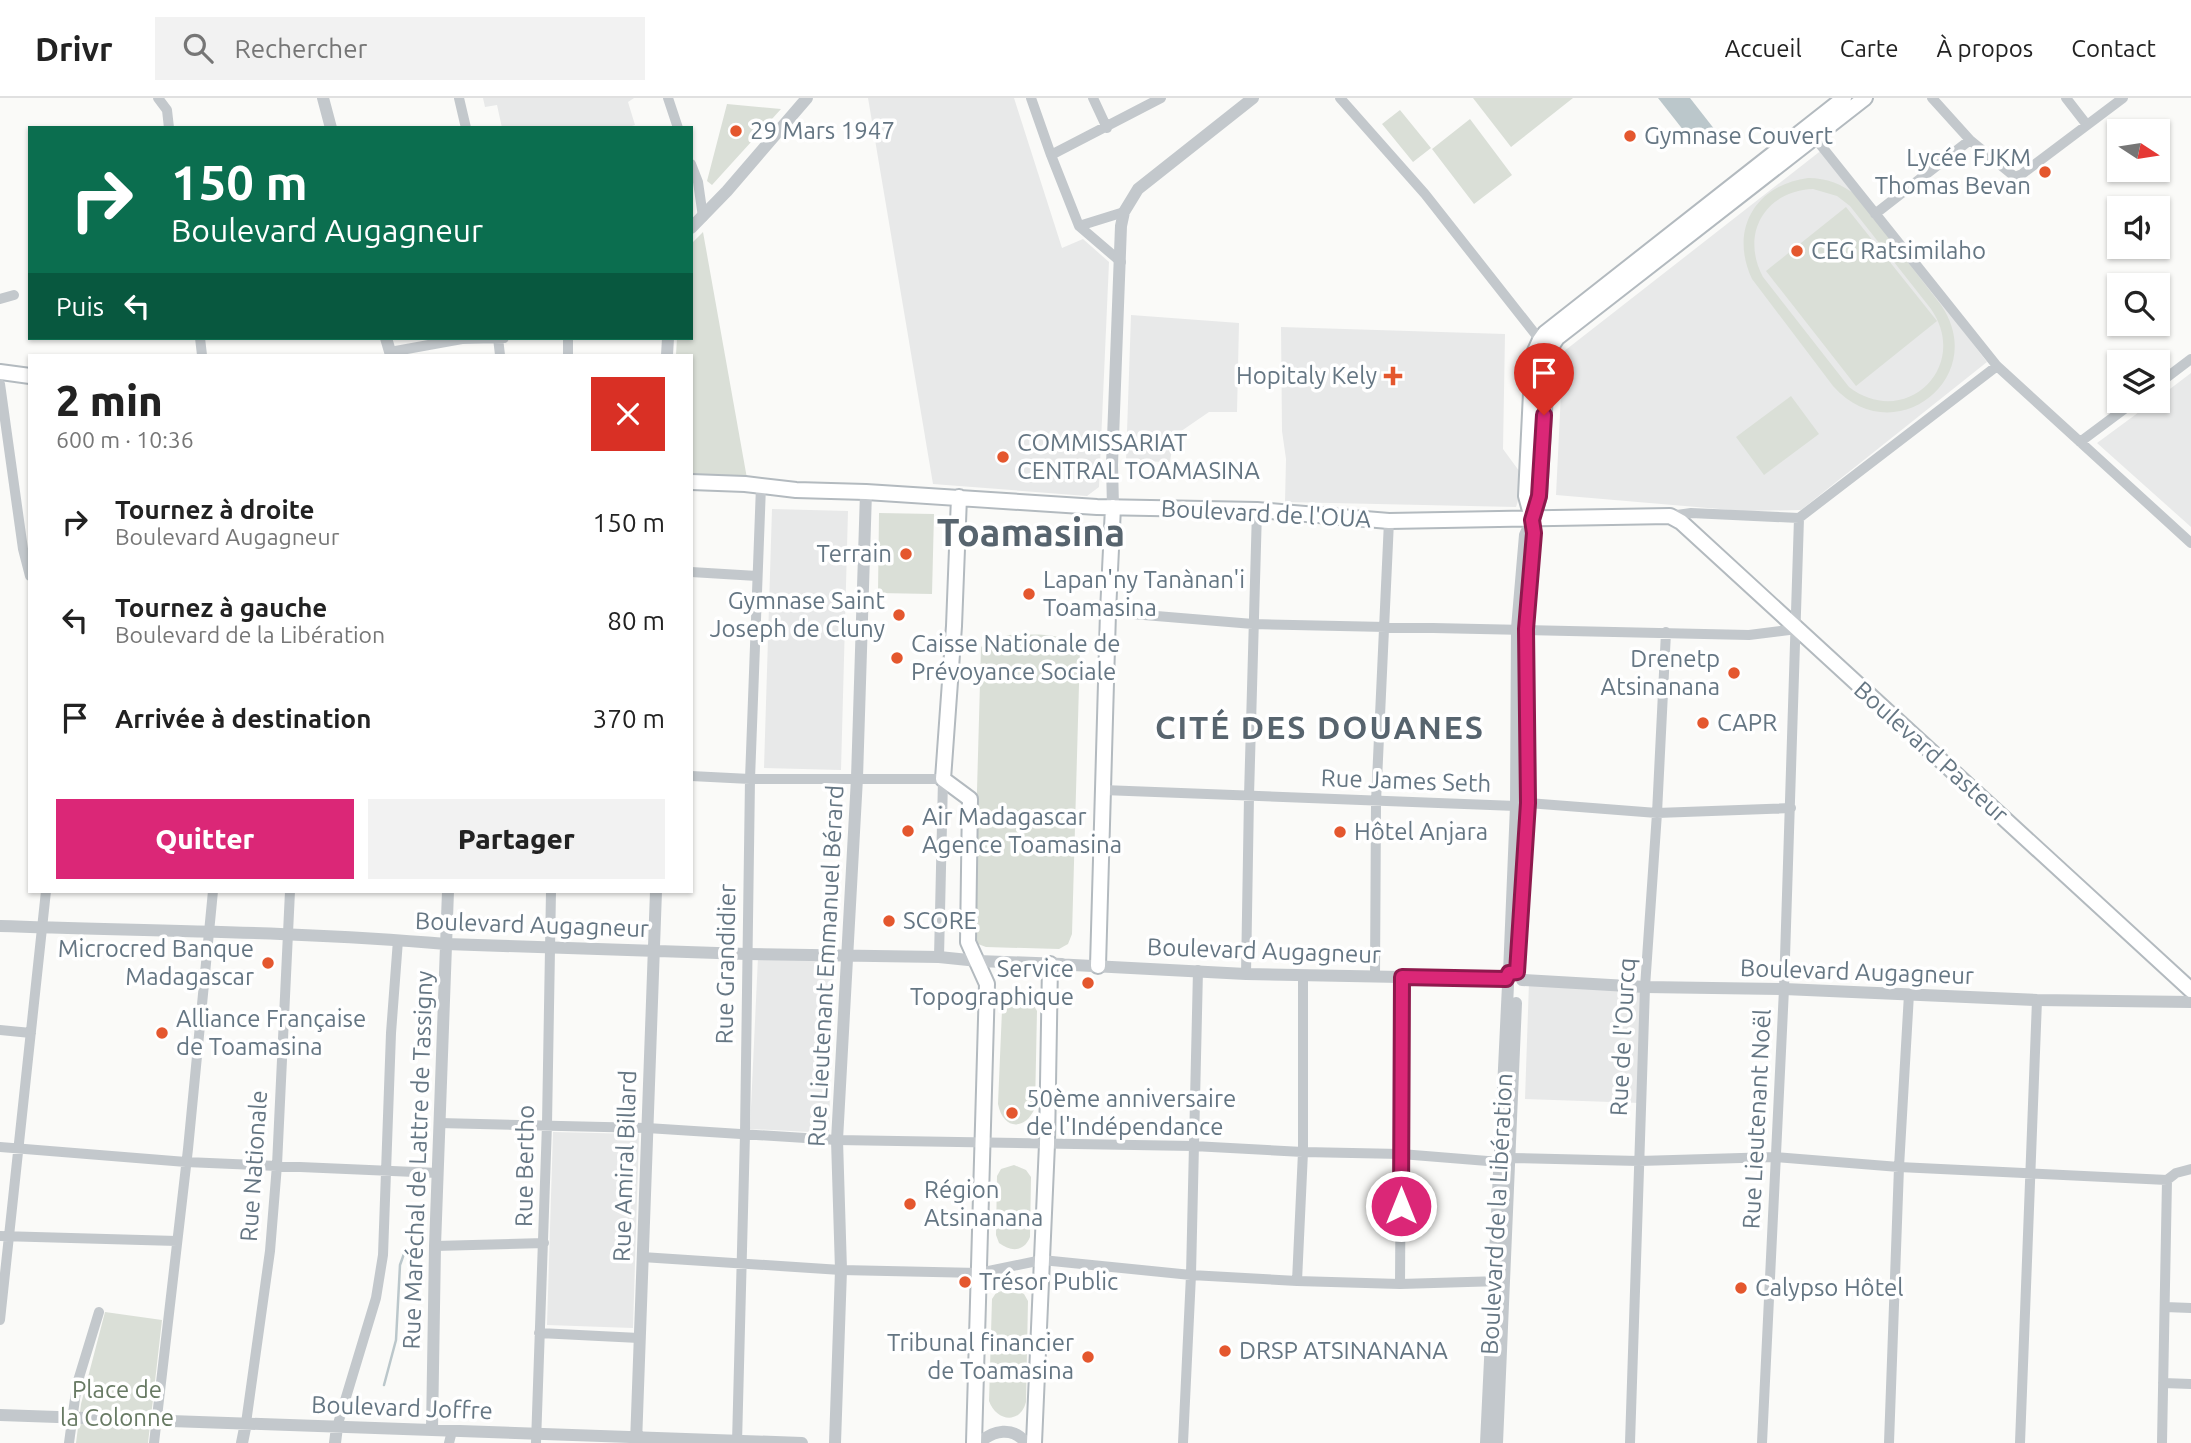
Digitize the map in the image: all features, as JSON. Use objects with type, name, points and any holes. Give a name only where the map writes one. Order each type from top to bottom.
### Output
[{"type":"main road","points":[[1810,133],[1844,98]]},
{"type":"main road","points":[[1545,343],[1545,332],[1810,133],[1865,98]]},
{"type":"main road","name":"Boulevard de la Libération","points":[[1532,520],[1539,496],[1547,361],[1545,343]]},
{"type":"main road","points":[[0,372],[28,376]]},
{"type":"main road","name":"Boulevard de l'OUA","points":[[693,482],[1113,507],[1257,510],[1389,520],[1670,516]]},
{"type":"main road","points":[[959,498],[954,626],[943,779],[970,799],[968,942],[987,984],[974,1443]]},
{"type":"main road","points":[[1098,966],[1113,507]]},
{"type":"main road","name":"Boulevard Pasteur","points":[[1670,516],[1681,522],[2191,990]]},
{"type":"main road","points":[[1034,1443],[1056,964]]},
{"type":"street","points":[[158,98],[167,110],[169,126]]},
{"type":"street","points":[[323,98],[330,126]]},
{"type":"street","points":[[459,98],[466,126]]},
{"type":"street","points":[[668,98],[677,126]]},
{"type":"street","points":[[693,226],[807,98]]},
{"type":"street","points":[[1031,98],[1079,226],[1121,262]]},
{"type":"street","points":[[1093,98],[1108,128]]},
{"type":"street","points":[[1113,507],[1112,465],[1121,226],[1124,212],[1139,189],[1253,98]]},
{"type":"street","points":[[1340,98],[1426,194],[1545,343]]},
{"type":"street","points":[[1932,98],[1970,140],[2014,177],[2022,174],[2123,98]]},
{"type":"street","points":[[2066,98],[2087,125]]},
{"type":"street","points":[[1051,155],[1108,128],[1158,99]]},
{"type":"street","points":[[1810,133],[1997,366],[2191,543]]},
{"type":"street","points":[[1875,214],[1970,140]]},
{"type":"street","points":[[693,169],[698,182],[703,217]]},
{"type":"street","points":[[1079,226],[1124,212]]},
{"type":"street","points":[[0,299],[15,295]]},
{"type":"street","points":[[390,354],[457,340]]},
{"type":"street","points":[[2170,375],[2191,359]]},
{"type":"street","points":[[1799,518],[1997,366]]},
{"type":"street","points":[[0,384],[27,549]]},
{"type":"street","points":[[2080,442],[2119,413]]},
{"type":"street","name":"Rue Grandidier","points":[[737,1442],[750,779],[761,486]]},
{"type":"street","name":"Rue Lieutenant Emmanuel Bérard","points":[[835,1443],[841,1270],[837,1140],[857,778],[866,492]]},
{"type":"street","points":[[1246,974],[1257,510]]},
{"type":"street","name":"Boulevard de l'OUA","points":[[1670,516],[1691,513],[1799,518]]},
{"type":"street","name":"Rue Lieutenant Noël","points":[[1762,1443],[1784,989],[1799,518]]},
{"type":"street","points":[[1375,976],[1377,802],[1389,520]]},
{"type":"street","name":"Boulevard de la Libération","points":[[1486,1443],[1499,1281],[1522,805],[1525,535],[1532,520]]},
{"type":"street","points":[[693,572],[757,576]]},
{"type":"street","points":[[1108,612],[1253,624],[1749,635],[1797,629]]},
{"type":"street","name":"Rue de l'Ourcq","points":[[1630,1443],[1645,987],[1666,632]]},
{"type":"street","points":[[693,776],[750,779],[943,779],[939,957]]},
{"type":"street","name":"Rue James Seth","points":[[1103,790],[1377,802],[1522,805],[1657,813],[1791,808]]},
{"type":"street","points":[[0,1320],[5,1236],[19,1147],[46,893]]},
{"type":"street","points":[[153,1443],[186,1161],[212,893]]},
{"type":"street","name":"Rue Nationale","points":[[243,1443],[270,1251],[277,1164],[290,893]]},
{"type":"street","name":"Rue Maréchal de Lattre de Tassigny","points":[[432,1430],[435,1246],[448,893]]},
{"type":"street","name":"Rue Bertho","points":[[536,1438],[544,1243],[551,893]]},
{"type":"street","name":"Rue Amiral Billard","points":[[636,1440],[656,893]]},
{"type":"street","name":"Boulevard Augagneur","points":[[0,926],[655,951],[939,957],[1246,974],[1513,979],[1645,987],[1784,989],[2037,1000],[2191,1002]]},
{"type":"street","points":[[334,1443],[376,1298],[383,1255],[391,1033],[398,940]]},
{"type":"street","points":[[1183,1443],[1191,1275],[1198,970]]},
{"type":"street","points":[[1297,1281],[1303,1152],[1303,975]]},
{"type":"street","points":[[1400,1284],[1402,977]]},
{"type":"street","points":[[1889,1443],[1899,1167],[1909,994]]},
{"type":"street","points":[[2020,1443],[2037,1000]]},
{"type":"street","points":[[0,1030],[32,1034]]},
{"type":"street","points":[[439,1123],[647,1128],[837,1140],[1193,1146],[1505,1160],[1639,1161],[1776,1157],[2029,1175],[2167,1180],[2176,1173],[2191,1169]]},
{"type":"street","points":[[0,1147],[186,1161],[438,1173]]},
{"type":"street","points":[[2162,1443],[2167,1180]]},
{"type":"street","points":[[5,1236],[177,1241]]},
{"type":"street","points":[[435,1246],[544,1243]]},
{"type":"street","points":[[642,1257],[841,1270],[979,1273],[1042,1260],[1191,1275],[1297,1281],[1400,1284],[1499,1281]]},
{"type":"street","name":"Boulevard de la Libération","points":[[1497,1443],[1499,1281]]},
{"type":"street","points":[[2165,1307],[2191,1308]]},
{"type":"street","points":[[69,1443],[77,1384],[99,1312]]},
{"type":"street","points":[[539,1333],[639,1338]]},
{"type":"street","points":[[2163,1383],[2191,1384]]},
{"type":"street","name":"Boulevard Joffre","points":[[0,1415],[432,1430],[450,1437],[802,1443]]},
{"type":"street","points":[[979,1443],[989,1434],[1005,1431],[1021,1436],[1026,1443]]},
{"type":"shaded area","points":[[483,98],[634,98],[628,102],[635,125],[502,126],[497,105],[485,107]]},
{"type":"shaded area","points":[[868,98],[1014,98],[1062,248],[1083,239],[1109,262],[1099,487],[1087,496],[933,484]]},
{"type":"shaded area","points":[[1658,98],[1690,98],[1715,130],[1695,145]]},
{"type":"shaded area","name":"CEG Ratsimilaho","points":[[1823,149],[1987,362],[1801,510],[1743,511],[1556,495],[1563,352]]},
{"type":"shaded area","points":[[1131,315],[1239,323],[1237,412],[1209,412],[1174,436],[1170,462],[1126,461]]},
{"type":"shaded area","name":"Hopitaly Kely","points":[[1281,327],[1505,334],[1503,449],[1525,479],[1516,507],[1285,502]]},
{"type":"shaded area","points":[[2191,373],[2191,527],[2097,443],[2138,413],[2170,413],[2170,389]]},
{"type":"shaded area","points":[[772,509],[848,511],[841,770],[764,768]]},
{"type":"shaded area","points":[[758,957],[833,959],[829,1133],[750,1129]]},
{"type":"shaded area","points":[[1529,982],[1645,985],[1640,1103],[1525,1099]]},
{"type":"shaded area","points":[[553,1132],[639,1134],[633,1328],[547,1325]]},
{"type":"green space","points":[[1473,98],[1573,98],[1511,147]]},
{"type":"green space","points":[[727,104],[781,109],[712,185],[707,181]]},
{"type":"green space","points":[[1400,110],[1431,148],[1413,162],[1382,124]]},
{"type":"green space","points":[[1470,119],[1512,175],[1474,204],[1432,149]]},
{"type":"green space","points":[[1808,178],[1822,179],[1840,185],[1857,196],[1941,305],[1953,332],[1954,358],[1945,381],[1928,398],[1907,410],[1882,412],[1857,405],[1833,386],[1752,279],[1744,244],[1751,213],[1761,200],[1789,182]],"holes":[[[1813,189],[1837,196],[1850,206],[1931,309],[1941,331],[1943,352],[1937,371],[1926,386],[1910,397],[1891,401],[1870,398],[1849,387],[1763,277],[1757,261],[1754,245],[1756,231],[1770,206],[1796,192]]]},
{"type":"green space","points":[[1846,207],[1937,321],[1856,386],[1766,271]]},
{"type":"green space","points":[[703,232],[748,484],[693,476],[693,354],[676,354],[677,340],[693,340],[693,242]]},
{"type":"green space","points":[[1791,396],[1819,434],[1764,475],[1736,437]]},
{"type":"green space","name":"Terrain","points":[[879,513],[934,514],[932,594],[878,593]]},
{"type":"green space","points":[[1009,635],[1056,637],[1073,643],[1080,649],[1072,934],[1068,944],[1059,949],[986,947],[978,944],[973,934],[981,647],[990,640]]},
{"type":"green space","points":[[1018,996],[1030,1001],[1037,1011],[1035,1108],[1026,1121],[1015,1124],[1004,1119],[998,1104],[1002,1010],[1008,1000]]},
{"type":"green space","points":[[1014,1165],[1026,1170],[1031,1177],[1030,1237],[1024,1246],[1017,1249],[999,1243],[996,1235],[997,1176],[1001,1169]]},
{"type":"green space","points":[[1010,1288],[1024,1294],[1028,1301],[1026,1402],[1019,1414],[1008,1418],[997,1413],[989,1401],[992,1299],[996,1293]]},
{"type":"green space","name":"Place de la Colonne","points":[[105,1312],[162,1320],[148,1443],[76,1443],[81,1404]]},
{"type":"waterway","points":[[384,1385],[396,1340],[400,1265],[405,1251]]},
{"type":"place","name":"29 Mars 1947","points":[[736,131]]},
{"type":"place","name":"Gymnase Couvert","points":[[1630,136]]},
{"type":"place","name":"Lycée FJKM Thomas Bevan","points":[[2045,172]]},
{"type":"place","name":"CEG Ratsimilaho","points":[[1797,251]]},
{"type":"place","name":"Hopitaly Kely","points":[[1393,376]]},
{"type":"place","name":"COMMISSARIAT CENTRAL TOAMASINA","points":[[1003,457]]},
{"type":"place","name":"Terrain","points":[[906,554]]},
{"type":"place","name":"Lapan'ny Tanànan'i Toamasina","points":[[1029,594]]},
{"type":"place","name":"Gymnase Saint Joseph de Cluny","points":[[899,615]]},
{"type":"place","name":"Caisse Nationale de Prévoyance Sociale","points":[[897,658]]},
{"type":"place","name":"Drenetp Atsinanana","points":[[1734,673]]},
{"type":"place","name":"CAPR","points":[[1703,723]]},
{"type":"place","name":"Air Madagascar Agence Toamasina","points":[[908,831]]},
{"type":"place","name":"Hôtel Anjara","points":[[1340,832]]},
{"type":"place","name":"SCORE","points":[[889,921]]},
{"type":"place","name":"Microcred Banque Madagascar","points":[[268,963]]},
{"type":"place","name":"Service Topographique","points":[[1088,983]]},
{"type":"place","name":"Alliance Française de Toamasina","points":[[162,1033]]},
{"type":"place","name":"50ème anniversaire de l'Indépendance","points":[[1012,1113]]},
{"type":"place","name":"Région Atsinanana","points":[[910,1204]]},
{"type":"place","name":"Trésor Public","points":[[965,1282]]},
{"type":"place","name":"Calypso Hôtel","points":[[1741,1288]]},
{"type":"place","name":"DRSP ATSINANANA","points":[[1225,1351]]},
{"type":"place","name":"Tribunal financier de Toamasina","points":[[1088,1357]]},
{"type":"district","name":"Toamasina","points":[[1031,533]]},
{"type":"district","name":"CITÉ DES DOUANES","points":[[1320,728]]},
{"type":"route","points":[[1401,1206],[1402,977],[1506,979],[1509,973],[1517,972],[1528,803],[1526,629],[1534,533],[1532,520],[1539,496],[1544,415]]}]
